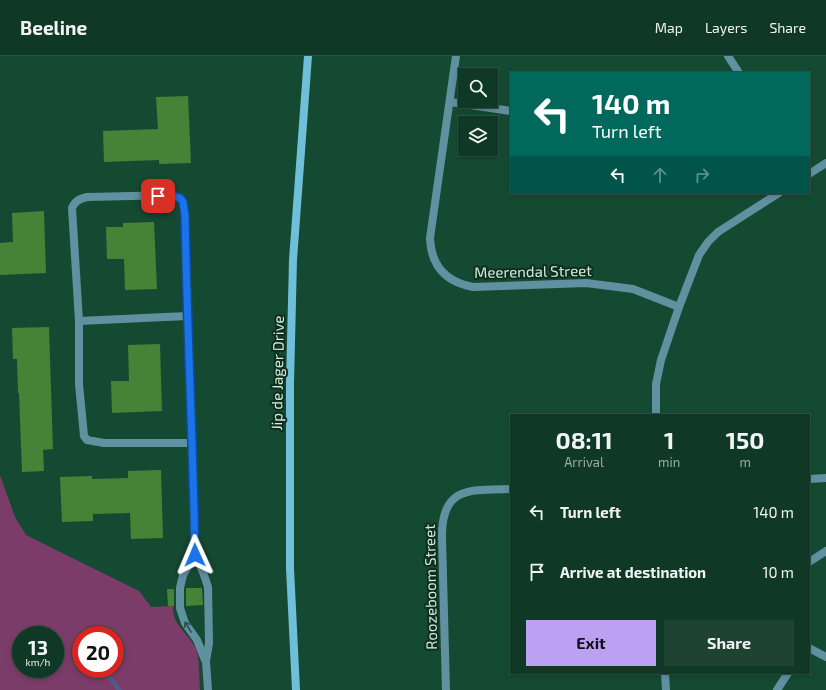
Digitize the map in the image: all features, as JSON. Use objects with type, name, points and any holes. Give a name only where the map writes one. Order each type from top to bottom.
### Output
[{"type":"main road","name":"Jip de Jager Drive","points":[[296,690],[290,568],[290,383],[293,260],[308,56]]},
{"type":"street","name":"Meerendal Street","points":[[456,56],[430,238],[430,246],[436,263],[447,277],[460,284],[473,286],[586,283],[604,284],[633,289],[679,307]]},
{"type":"street","points":[[728,56],[738,72]]},
{"type":"street","points":[[450,102],[510,111]]},
{"type":"street","points":[[810,173],[826,163]]},
{"type":"street","points":[[656,414],[656,384],[661,360],[699,254],[718,232],[777,194]]},
{"type":"street","points":[[193,443],[104,443],[87,440],[84,436],[80,397],[79,321],[72,208],[75,202],[80,199],[87,197],[173,196],[180,198],[183,202],[185,215],[187,316],[193,443],[195,555],[208,587],[209,630],[206,661],[208,690]]},
{"type":"street","points":[[79,321],[187,316]]},
{"type":"street","points":[[810,479],[826,478]]},
{"type":"street","name":"Roozeboom Street","points":[[446,690],[442,538],[443,515],[448,505],[464,493],[476,490],[510,489]]},
{"type":"street","points":[[810,561],[826,551]]},
{"type":"street","points":[[195,555],[183,575],[180,588],[180,608],[185,623],[197,640],[206,661]]},
{"type":"street","points":[[810,649],[826,657]]},
{"type":"street","points":[[665,674],[666,690]]},
{"type":"street","points":[[777,690],[787,674]]},
{"type":"shaded area","points":[[0,475],[15,517],[26,535],[139,591],[151,607],[173,606],[175,619],[196,649],[199,663],[200,690],[0,690]]},
{"type":"building","points":[[188,96],[191,163],[159,164],[159,160],[104,162],[103,131],[158,129],[156,97]]},
{"type":"building","points":[[44,211],[46,273],[0,275],[0,243],[13,242],[12,213]]},
{"type":"building","points":[[154,222],[157,289],[125,290],[124,259],[107,259],[106,227],[123,227],[123,223]]},
{"type":"building","points":[[49,327],[53,449],[43,450],[44,471],[22,472],[17,359],[13,359],[12,328]]},
{"type":"building","points":[[160,344],[162,411],[112,413],[111,381],[129,381],[128,345]]},
{"type":"building","points":[[161,470],[163,538],[131,539],[130,513],[93,514],[93,521],[62,522],[60,477],[92,476],[92,479],[128,478],[128,471]]},
{"type":"building","points":[[186,588],[202,588],[203,605],[186,606]]},
{"type":"building","points":[[167,589],[174,589],[174,606],[168,606]]},
{"type":"waterway","points":[[110,678],[119,690]]},
{"type":"route","points":[[158,196],[173,196],[180,198],[183,202],[185,215],[188,357],[193,443],[195,555]]}]
